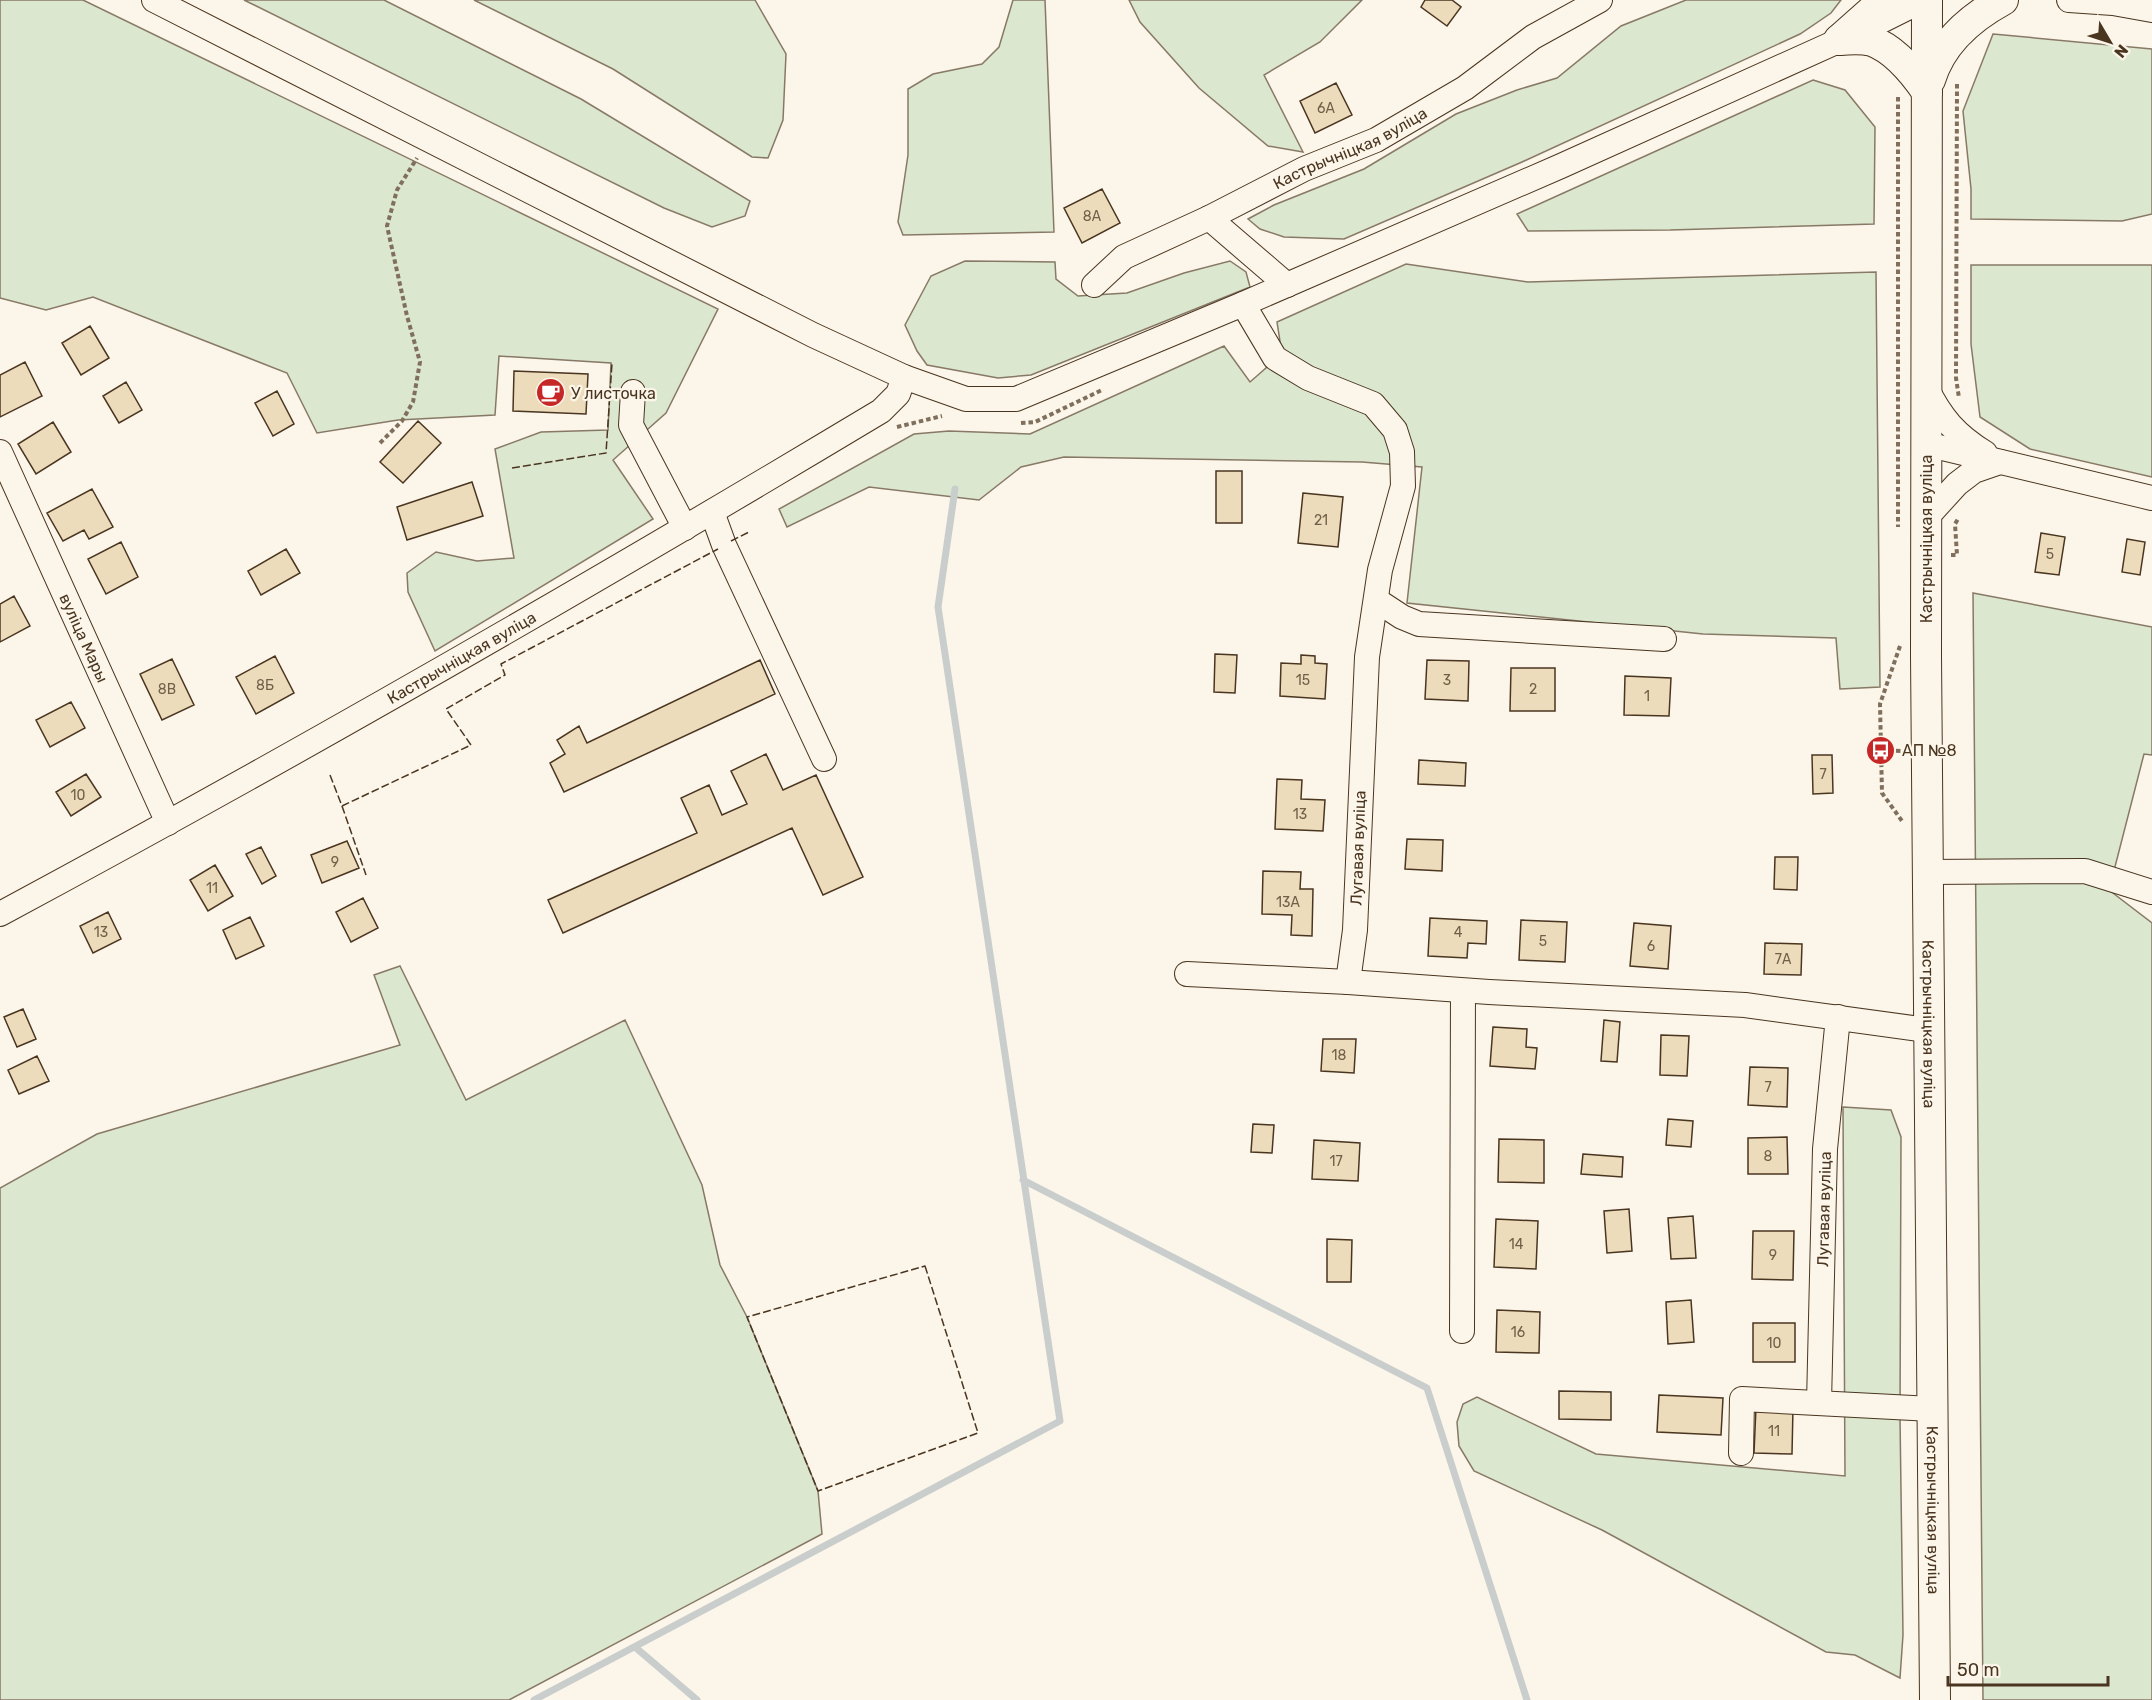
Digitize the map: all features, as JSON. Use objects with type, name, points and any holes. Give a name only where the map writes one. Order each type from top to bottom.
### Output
[{"type":"main road","points":[[1839,40],[1884,0]]},
{"type":"main road","name":"Кастрычніцкая вуліца","points":[[1925,0],[1912,92],[1926,387],[1927,1030],[1935,1700]]},
{"type":"main road","points":[[1912,92],[1933,70],[1960,30],[1977,15],[2003,0]]},
{"type":"main road","points":[[1839,40],[1860,39],[1873,42],[1917,77],[1912,92]]},
{"type":"street","points":[[153,0],[813,335],[904,376],[966,399],[1016,399],[1243,304],[1561,166],[1925,0]]},
{"type":"street","name":"Кастрычніцкая вуліца","points":[[1094,285],[1124,257],[1209,218],[1304,169],[1376,140],[1465,88],[1533,37],[1600,0]]},
{"type":"street","points":[[2069,0],[2113,3],[2152,10]]},
{"type":"street","points":[[1209,218],[1287,285]]},
{"type":"street","name":"Лугавая вуліца","points":[[1243,304],[1275,358],[1308,378],[1373,404],[1395,430],[1402,452],[1403,486],[1380,570],[1367,657],[1355,930],[1348,982]]},
{"type":"street","name":"Кастрычніцкая вуліца","points":[[0,914],[168,823],[712,513],[881,411],[898,394],[904,376]]},
{"type":"street","points":[[1926,387],[1949,426],[1969,443],[2000,462]]},
{"type":"street","points":[[633,392],[631,425],[685,528]]},
{"type":"street","points":[[1926,444],[2152,498]]},
{"type":"street","name":"вуліца Мары","points":[[0,452],[168,823]]},
{"type":"street","points":[[1926,518],[1957,484],[1974,471],[2000,462]]},
{"type":"street","points":[[712,513],[724,545],[824,759]]},
{"type":"street","points":[[1376,600],[1402,617],[1419,624],[1664,639]]},
{"type":"street","points":[[1927,872],[2085,871],[2152,892]]},
{"type":"street","points":[[1187,974],[1745,1005],[1927,1030]]},
{"type":"street","points":[[1462,1331],[1463,991]]},
{"type":"street","name":"Лугавая вуліца","points":[[1819,1403],[1825,1149],[1838,1017]]},
{"type":"street","points":[[1741,1453],[1742,1399],[1932,1409]]},
{"type":"path","points":[[1957,81],[1956,378],[1960,399]]},
{"type":"path","points":[[1898,534],[1912,92]]},
{"type":"path","points":[[380,443],[402,421],[413,402],[420,362],[387,226],[396,190],[428,140]]},
{"type":"path","points":[[1957,555],[1955,524],[1960,514]]},
{"type":"path","points":[[1882,793],[1880,704],[1900,646],[1899,635]]},
{"type":"green space","points":[[0,0],[83,0],[718,309],[666,413],[613,460],[653,519],[435,651],[408,592],[407,573],[436,552],[477,561],[514,558],[495,449],[541,432],[608,430],[611,363],[499,356],[495,415],[398,420],[317,433],[287,373],[93,297],[46,310],[0,298]]},
{"type":"green space","points":[[244,0],[384,0],[581,99],[750,201],[745,216],[712,227],[664,208]]},
{"type":"green space","points":[[474,0],[755,0],[786,54],[783,120],[768,158],[752,157],[613,69]]},
{"type":"green space","points":[[1013,0],[1045,0],[1054,232],[903,235],[898,222],[908,155],[908,89],[933,74],[982,64],[999,47]]},
{"type":"green space","points":[[1129,0],[1362,0],[1320,42],[1264,75],[1303,152],[1268,146],[1199,88],[1140,22]]},
{"type":"green space","points":[[1686,0],[1841,0],[1831,13],[1800,34],[1522,162],[1344,239],[1284,237],[1260,229],[1248,219],[1274,205],[1364,169],[1456,114],[1517,90],[1557,78],[1621,26]]},
{"type":"green space","points":[[1993,34],[2152,49],[2152,214],[2122,221],[1971,219],[1971,189],[1963,111]]},
{"type":"green space","points":[[1813,80],[1845,90],[1875,127],[1874,224],[1670,230],[1528,231],[1517,214]]},
{"type":"green space","points":[[965,261],[1055,262],[1056,279],[1078,296],[1127,293],[1184,273],[1230,261],[1246,272],[1250,287],[1031,375],[998,378],[927,365],[917,351],[905,325],[931,276]]},
{"type":"green space","points":[[1406,264],[1528,282],[1876,272],[1880,687],[1840,689],[1836,638],[1703,634],[1407,603],[1422,467],[1362,462],[1064,457],[1021,467],[979,500],[869,487],[787,527],[779,509],[914,434],[949,431],[1030,434],[1224,346],[1250,382],[1282,354],[1277,322]]},
{"type":"green space","points":[[1971,265],[2152,265],[2152,477],[2030,449],[1980,417],[1971,344]]},
{"type":"green space","points":[[1973,593],[2152,627],[2152,755],[2144,754],[2109,890],[2152,923],[2152,1700],[1983,1700]]},
{"type":"green space","points":[[400,966],[466,1100],[625,1020],[702,1185],[720,1265],[747,1317],[818,1491],[822,1534],[509,1700],[0,1700],[0,1188],[97,1134],[400,1045],[374,975]]},
{"type":"green space","points":[[1843,1107],[1891,1110],[1901,1137],[1900,1418],[1903,1635],[1900,1678],[1855,1655],[1826,1652],[1602,1530],[1474,1471],[1459,1446],[1457,1422],[1463,1404],[1477,1397],[1596,1454],[1845,1476]]},
{"type":"building","points":[[1425,0],[1452,0],[1461,7],[1447,26],[1421,7]]},
{"type":"building","points":[[1336,83],[1352,115],[1315,133],[1300,101]]},
{"type":"building","points":[[1102,189],[1120,223],[1082,243],[1064,208]]},
{"type":"building","points":[[90,326],[109,358],[81,375],[62,343]]},
{"type":"building","points":[[25,362],[42,396],[0,417],[0,375]]},
{"type":"building","name":"У листочка","points":[[514,371],[588,374],[586,414],[513,411]]},
{"type":"building","points":[[126,382],[142,410],[119,423],[103,396]]},
{"type":"building","points":[[277,391],[294,424],[273,436],[255,403]]},
{"type":"building","points":[[418,421],[441,443],[403,483],[380,462]]},
{"type":"building","points":[[53,422],[71,452],[36,474],[18,444]]},
{"type":"building","points":[[1216,471],[1242,471],[1242,523],[1216,523]]},
{"type":"building","points":[[472,482],[483,516],[407,540],[397,507]]},
{"type":"building","points":[[92,489],[113,527],[89,539],[84,530],[63,541],[47,513]]},
{"type":"building","points":[[1303,493],[1343,497],[1338,547],[1298,543]]},
{"type":"building","points":[[2041,533],[2065,537],[2059,575],[2035,572]]},
{"type":"building","points":[[2127,539],[2145,542],[2140,575],[2122,572]]},
{"type":"building","points":[[121,542],[138,577],[106,594],[88,559]]},
{"type":"building","points":[[286,549],[300,573],[261,595],[248,571]]},
{"type":"building","points":[[14,596],[30,626],[0,642],[0,604]]},
{"type":"building","points":[[1215,654],[1237,655],[1235,693],[1214,692]]},
{"type":"building","points":[[1301,655],[1315,656],[1315,663],[1327,664],[1325,699],[1280,696],[1281,663],[1301,664]]},
{"type":"building","points":[[275,656],[294,693],[256,714],[236,677]]},
{"type":"building","points":[[172,659],[194,705],[162,720],[140,674]]},
{"type":"building","points":[[760,660],[775,694],[564,792],[550,763],[565,754],[557,740],[579,726],[587,743]]},
{"type":"building","points":[[1427,660],[1469,661],[1468,701],[1425,699]]},
{"type":"building","points":[[1511,668],[1555,668],[1555,711],[1510,711]]},
{"type":"building","points":[[1625,676],[1671,678],[1669,716],[1624,715]]},
{"type":"building","points":[[71,702],[85,728],[50,747],[36,720]]},
{"type":"building","points":[[766,754],[783,790],[816,775],[863,877],[823,895],[792,828],[563,933],[548,900],[697,833],[681,798],[709,785],[722,815],[747,804],[731,771]]},
{"type":"building","points":[[1812,755],[1832,755],[1833,793],[1813,794]]},
{"type":"building","points":[[1419,760],[1466,763],[1465,786],[1418,784]]},
{"type":"building","points":[[86,774],[101,797],[71,816],[56,792]]},
{"type":"building","points":[[1277,779],[1302,780],[1301,799],[1325,800],[1323,831],[1275,829]]},
{"type":"building","points":[[1407,839],[1443,840],[1442,871],[1405,869]]},
{"type":"building","points":[[347,841],[359,868],[322,883],[311,855]]},
{"type":"building","points":[[261,847],[276,876],[262,884],[246,854]]},
{"type":"building","points":[[1775,857],[1798,857],[1797,890],[1774,889]]},
{"type":"building","points":[[215,865],[233,896],[208,911],[190,880]]},
{"type":"building","points":[[1263,871],[1301,872],[1300,889],[1313,889],[1312,936],[1291,935],[1292,915],[1262,914]]},
{"type":"building","points":[[363,898],[378,928],[351,942],[336,912]]},
{"type":"building","points":[[108,912],[121,939],[93,953],[80,926]]},
{"type":"building","points":[[250,917],[264,946],[236,959],[223,930]]},
{"type":"building","points":[[1430,918],[1487,921],[1486,944],[1468,943],[1467,958],[1428,956]]},
{"type":"building","points":[[1521,920],[1567,922],[1565,962],[1519,960]]},
{"type":"building","points":[[1634,923],[1671,926],[1668,969],[1630,966]]},
{"type":"building","points":[[1765,943],[1802,944],[1801,975],[1764,974]]},
{"type":"building","points":[[23,1009],[36,1039],[17,1047],[4,1017]]},
{"type":"building","points":[[1604,1020],[1620,1022],[1617,1062],[1601,1061]]},
{"type":"building","points":[[1493,1027],[1527,1029],[1526,1047],[1537,1048],[1535,1069],[1490,1066]]},
{"type":"building","points":[[1661,1035],[1689,1036],[1687,1076],[1660,1075]]},
{"type":"building","points":[[1323,1039],[1356,1039],[1354,1073],[1321,1071]]},
{"type":"building","points":[[37,1056],[49,1081],[19,1094],[8,1070]]},
{"type":"building","points":[[1750,1067],[1788,1068],[1787,1107],[1748,1105]]},
{"type":"building","points":[[1668,1119],[1693,1121],[1691,1147],[1666,1145]]},
{"type":"building","points":[[1253,1124],[1274,1125],[1272,1153],[1251,1152]]},
{"type":"building","points":[[1787,1137],[1788,1174],[1748,1174],[1748,1138]]},
{"type":"building","points":[[1499,1139],[1544,1140],[1544,1183],[1498,1182]]},
{"type":"building","points":[[1314,1140],[1360,1143],[1358,1181],[1312,1179]]},
{"type":"building","points":[[1583,1154],[1623,1157],[1622,1177],[1581,1174]]},
{"type":"building","points":[[1629,1209],[1632,1251],[1607,1253],[1604,1211]]},
{"type":"building","points":[[1693,1216],[1696,1258],[1671,1259],[1668,1218]]},
{"type":"building","points":[[1496,1219],[1538,1221],[1536,1269],[1494,1267]]},
{"type":"building","points":[[1753,1231],[1794,1231],[1793,1280],[1752,1279]]},
{"type":"building","points":[[1327,1239],[1352,1240],[1351,1282],[1327,1282]]},
{"type":"building","points":[[1691,1300],[1694,1342],[1668,1344],[1666,1302]]},
{"type":"building","points":[[1497,1310],[1540,1312],[1539,1353],[1496,1352]]},
{"type":"building","points":[[1753,1323],[1795,1323],[1795,1362],[1753,1362]]},
{"type":"building","points":[[1559,1391],[1611,1392],[1611,1420],[1559,1419]]},
{"type":"building","points":[[1659,1395],[1723,1398],[1721,1435],[1657,1432]]},
{"type":"building","points":[[1756,1407],[1793,1408],[1792,1454],[1754,1453]]},
{"type":"waterway","points":[[534,1700],[1060,1421],[938,607],[955,489]]},
{"type":"waterway","points":[[1023,1180],[1427,1388],[1527,1700]]},
{"type":"waterway","points":[[635,1647],[697,1700]]},
{"type":"fence","points":[[512,468],[606,453],[612,363]]},
{"type":"fence","points":[[731,541],[749,532]]},
{"type":"fence","points":[[330,775],[342,806],[471,745],[446,709],[505,675],[501,664],[718,549]]},
{"type":"fence","points":[[342,806],[366,875]]},
{"type":"fence","points":[[925,1266],[978,1433],[818,1491],[747,1317],[925,1266]]},
{"type":"place","name":"У листочка","points":[[550,393]]},
{"type":"place","name":"АП №8","points":[[1881,750]]}]
